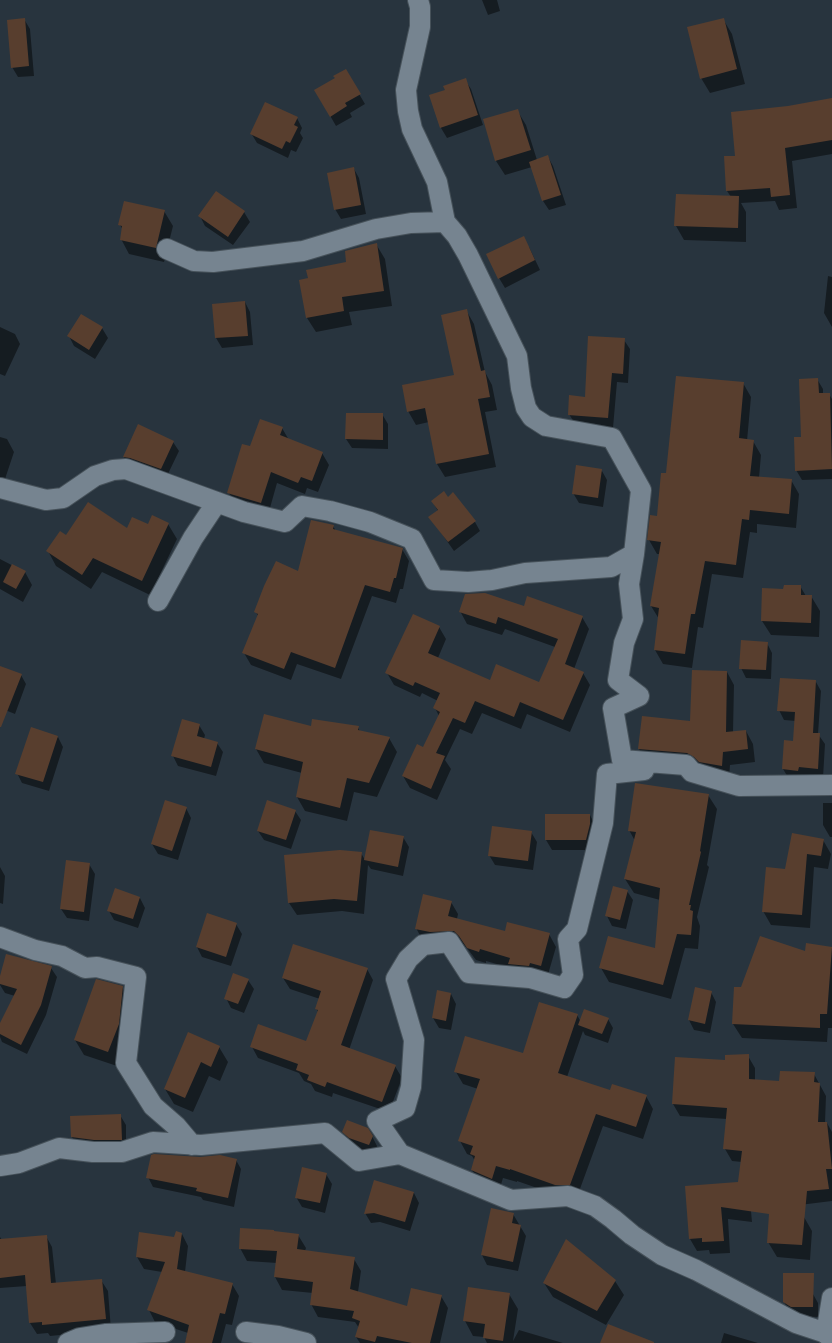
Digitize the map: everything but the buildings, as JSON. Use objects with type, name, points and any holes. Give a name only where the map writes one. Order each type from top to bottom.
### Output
[{"type":"street","points":[[418,0],[420,27],[406,90],[412,129],[438,182],[445,222],[457,236],[468,255],[517,356],[521,388],[526,408],[532,417],[546,426],[612,438],[641,490],[629,584],[633,619],[624,643],[618,680],[640,696],[613,708],[622,760],[686,765],[692,772],[739,786],[832,786]]},
{"type":"street","points":[[167,250],[194,261],[213,262],[303,251],[376,229],[402,224],[445,222]]},
{"type":"street","points":[[0,488],[46,500],[63,498],[95,476],[114,470],[126,469],[244,512],[286,522],[302,506],[370,522],[412,539],[434,580],[468,582],[492,580],[525,573],[611,567],[634,554]]},
{"type":"street","points":[[158,601],[193,538],[217,502]]},
{"type":"street","points":[[400,1154],[377,1121],[405,1108],[411,1088],[414,1040],[396,979],[408,959],[423,945],[450,942],[469,973],[530,978],[564,988],[573,975],[568,939],[577,929],[603,823],[607,774],[686,765]]},
{"type":"street","points":[[0,937],[35,950],[62,956],[85,968],[97,967],[136,977],[126,1062],[153,1106],[176,1126],[192,1145]]},
{"type":"street","points":[[0,1166],[19,1163],[59,1148],[93,1152],[122,1152],[153,1142],[192,1145],[325,1133],[359,1161],[400,1154],[511,1200],[568,1196],[595,1206],[662,1256],[696,1270],[796,1323],[829,1335],[832,1298]]},
{"type":"street","points":[[68,1343],[80,1338],[105,1334],[165,1332]]},
{"type":"street","points":[[246,1332],[278,1336],[306,1343]]}]
